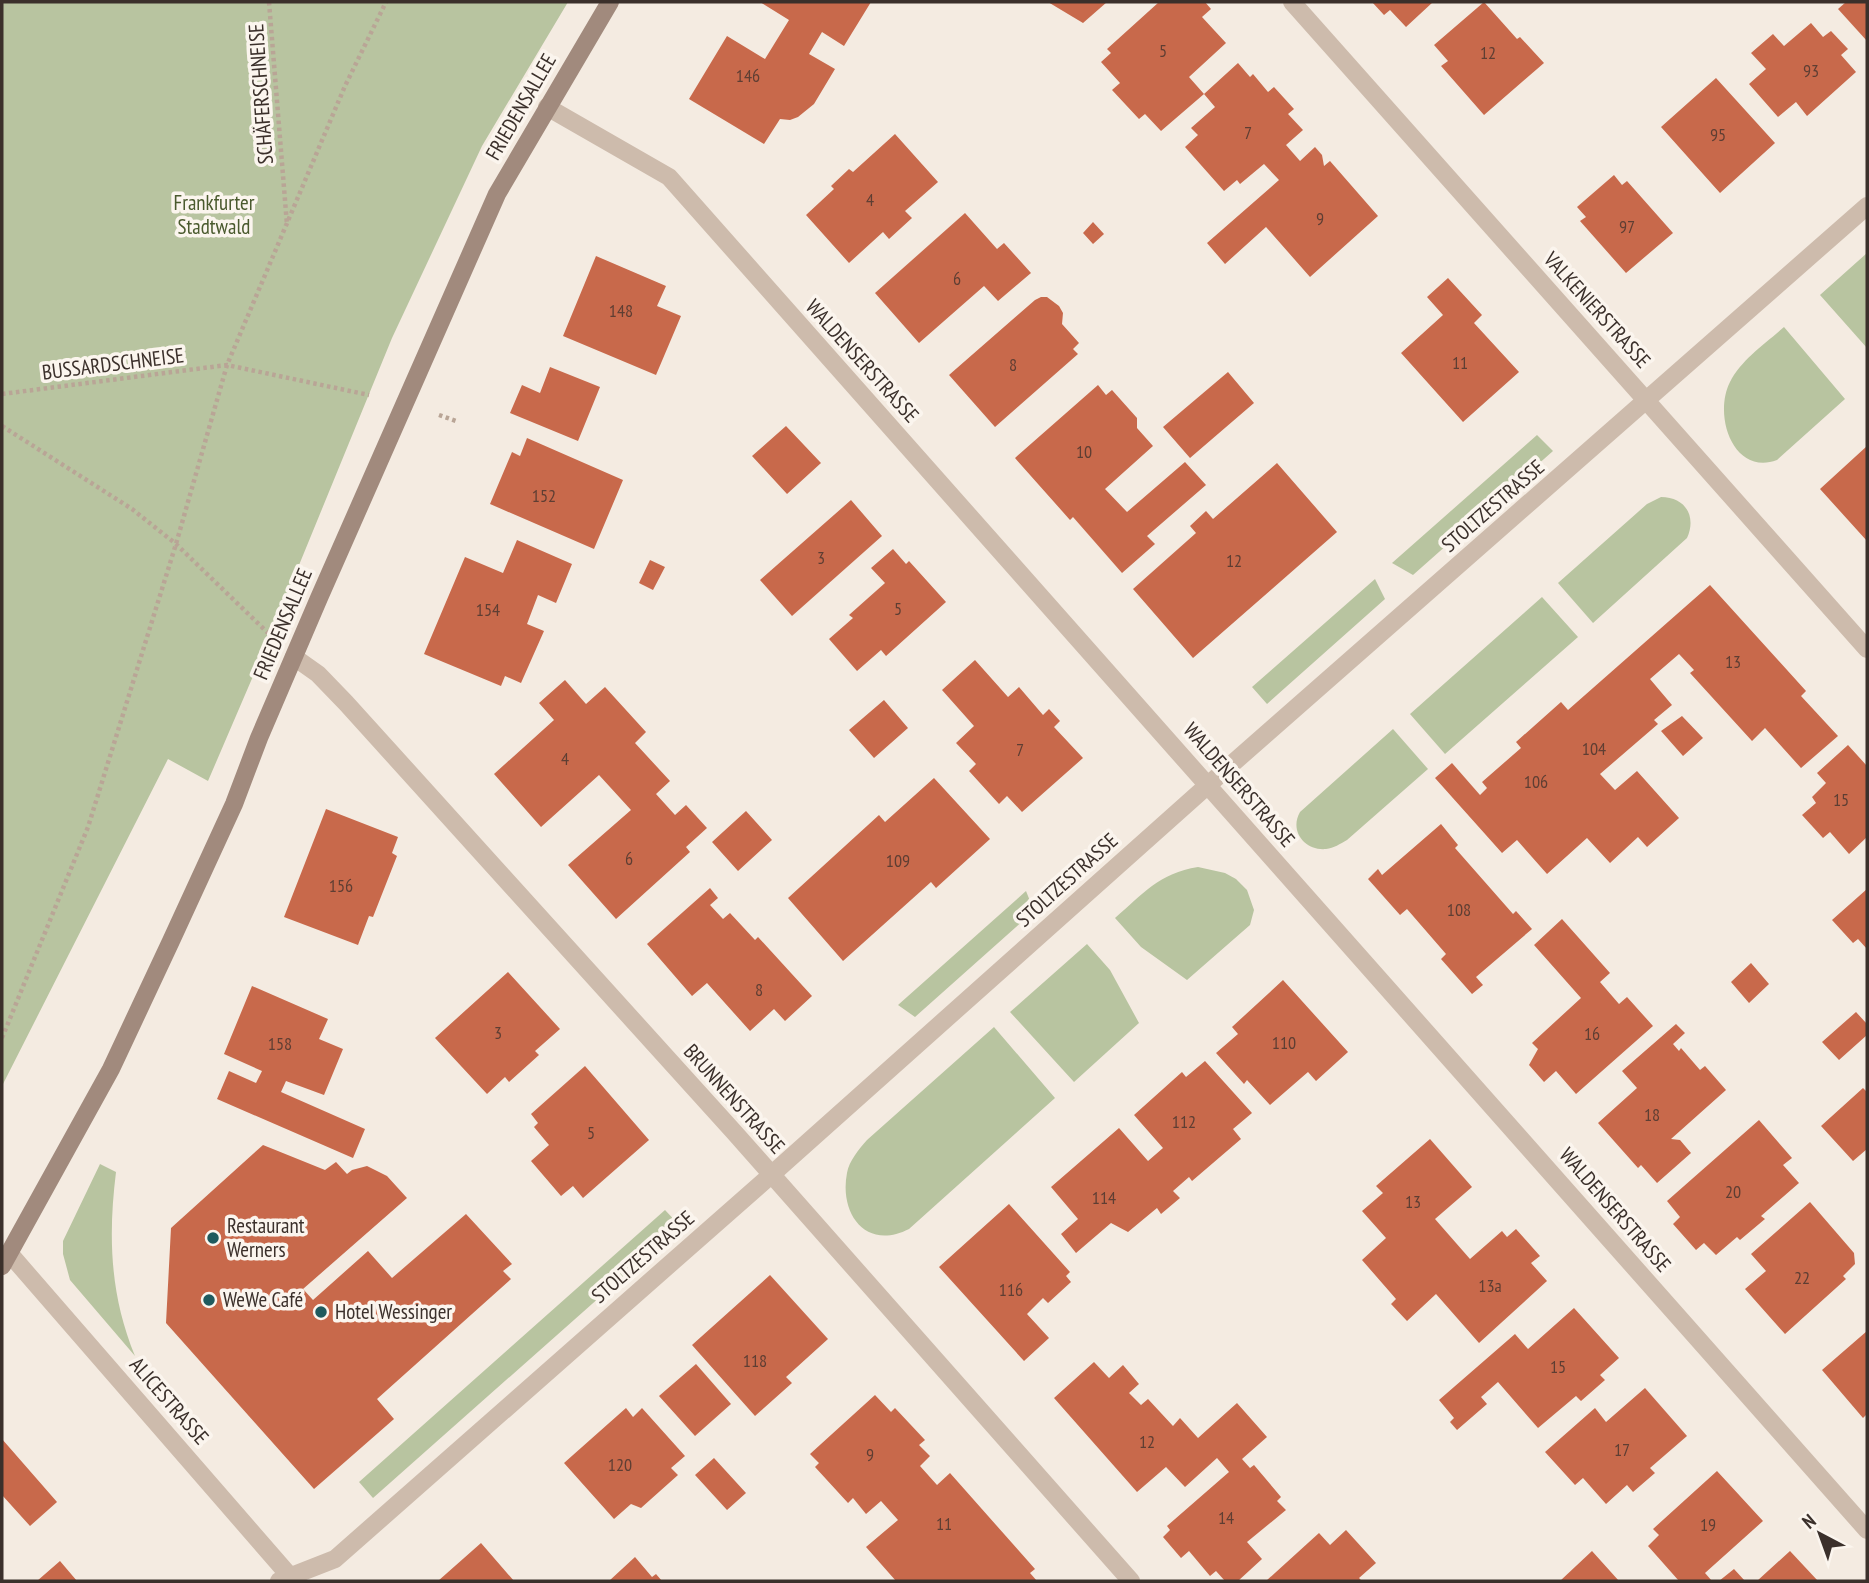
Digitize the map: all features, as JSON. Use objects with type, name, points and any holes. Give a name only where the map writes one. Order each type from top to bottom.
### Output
[{"type":"street","name":"FRIEDENSALLEE","points":[[5,1259],[111,1069],[234,804],[294,657],[497,194],[610,2]]},
{"type":"street","name":"VALKENIERSTRASSE","points":[[1292,2],[1867,649]]},
{"type":"street","name":"WALDENSERSTRASSE","points":[[547,107],[669,177],[1867,1530]]},
{"type":"street","name":"STOLTZESTRASSE","points":[[288,1580],[335,1559],[1208,785],[1867,206]]},
{"type":"street","name":"BRUNNENSTRASSE","points":[[294,657],[318,674],[346,703],[771,1175],[1131,1581]]},
{"type":"street","name":"ALICESTRASSE","points":[[5,1259],[288,1580]]},
{"type":"path","name":"SCHÄFERSCHNEISE","points":[[269,2],[287,226]]},
{"type":"path","points":[[2,1038],[88,827],[176,544],[227,365],[345,86],[386,2]]},
{"type":"path","name":"BUSSARDSCHNEISE","points":[[2,394],[227,365],[369,395]]},
{"type":"path","points":[[2,426],[132,509],[176,544],[294,657]]},
{"type":"green space","name":"Frankfurter Stadtwald","points":[[2,2],[568,2],[482,146],[392,338],[208,781],[168,759],[2,1086]]},
{"type":"green space","points":[[1867,253],[1867,348],[1820,295]]},
{"type":"green space","points":[[1784,327],[1845,399],[1777,460],[1762,463],[1749,459],[1738,451],[1731,439],[1726,425],[1725,395],[1740,367]]},
{"type":"green space","points":[[1537,435],[1553,451],[1413,575],[1392,563]]},
{"type":"green space","points":[[1661,497],[1677,500],[1687,509],[1691,522],[1687,538],[1593,623],[1558,583],[1647,504]]},
{"type":"green space","points":[[1375,579],[1385,599],[1267,704],[1252,687]]},
{"type":"green space","points":[[1542,597],[1578,637],[1445,754],[1410,714]]},
{"type":"green space","points":[[1393,729],[1428,769],[1347,840],[1326,849],[1318,849],[1306,843],[1296,826],[1300,812]]},
{"type":"green space","points":[[1198,867],[1225,873],[1236,879],[1247,890],[1254,910],[1250,925],[1187,980],[1141,947],[1115,918],[1162,879]]},
{"type":"green space","points":[[1026,891],[1034,911],[915,1017],[898,1005]]},
{"type":"green space","points":[[1087,944],[1110,970],[1139,1023],[1074,1082],[1010,1012]]},
{"type":"green space","points":[[994,1027],[1055,1098],[909,1229],[894,1235],[868,1232],[852,1215],[847,1202],[847,1173],[852,1160],[867,1140]]},
{"type":"green space","points":[[100,1164],[116,1172],[112,1220],[113,1266],[120,1311],[135,1356],[70,1280],[63,1254],[63,1241]]},
{"type":"green space","points":[[665,1210],[680,1226],[373,1498],[359,1482]]},
{"type":"building","points":[[760,2],[871,2],[844,46],[822,32],[809,54],[835,69],[814,104],[798,117],[780,119],[764,144],[689,99],[727,36],[765,59],[789,20]]},
{"type":"building","points":[[1048,2],[1107,2],[1083,23]]},
{"type":"building","points":[[1159,2],[1205,2],[1211,9],[1202,17],[1226,43],[1189,77],[1204,94],[1161,131],[1145,114],[1139,119],[1112,90],[1120,83],[1101,62],[1111,53],[1107,49]]},
{"type":"building","points":[[1372,2],[1433,2],[1406,27],[1390,10],[1384,15]]},
{"type":"building","points":[[1484,2],[1517,39],[1520,37],[1544,63],[1484,115],[1441,66],[1448,61],[1434,45]]},
{"type":"building","points":[[1846,2],[1867,2],[1867,41],[1838,9]]},
{"type":"building","points":[[1811,23],[1823,37],[1831,31],[1848,49],[1841,55],[1856,72],[1807,116],[1796,102],[1778,117],[1749,84],[1766,69],[1751,53],[1773,34],[1784,46]]},
{"type":"building","points":[[1238,63],[1250,77],[1253,74],[1268,92],[1274,87],[1294,109],[1288,114],[1303,130],[1286,145],[1300,161],[1315,147],[1322,155],[1324,166],[1330,161],[1378,216],[1310,277],[1266,227],[1225,264],[1207,243],[1279,180],[1264,164],[1240,184],[1237,180],[1224,191],[1185,147],[1198,135],[1191,128],[1215,107],[1204,94]]},
{"type":"building","points":[[1716,78],[1775,143],[1720,193],[1661,127]]},
{"type":"building","points":[[895,134],[938,182],[905,211],[912,218],[889,239],[883,232],[849,263],[806,215],[834,189],[831,186],[849,169],[853,172]]},
{"type":"building","points":[[1614,175],[1622,185],[1627,181],[1673,233],[1626,273],[1580,221],[1586,217],[1577,207]]},
{"type":"building","points":[[965,213],[997,249],[1004,243],[1031,273],[998,301],[984,286],[919,343],[875,293]]},
{"type":"building","points":[[1093,222],[1104,234],[1093,244],[1083,233]]},
{"type":"building","points":[[596,256],[666,286],[657,306],[681,316],[656,375],[563,336]]},
{"type":"building","points":[[1448,278],[1482,315],[1474,323],[1519,372],[1463,422],[1401,353],[1443,315],[1427,297]]},
{"type":"building","points":[[1041,297],[1047,297],[1059,306],[1063,313],[1062,324],[1079,343],[1073,349],[1078,354],[995,427],[949,375]]},
{"type":"building","points":[[550,367],[600,387],[578,441],[510,413],[522,385],[540,393]]},
{"type":"building","points":[[1228,372],[1254,403],[1190,458],[1163,427]]},
{"type":"building","points":[[1098,385],[1106,395],[1112,390],[1137,418],[1137,428],[1153,446],[1105,489],[1127,512],[1185,462],[1206,485],[1147,536],[1155,544],[1122,573],[1073,517],[1070,520],[1015,458]]},
{"type":"building","points":[[786,426],[821,463],[787,494],[752,456]]},
{"type":"building","points":[[527,438],[623,480],[594,549],[490,504],[512,452],[520,456]]},
{"type":"building","points":[[1867,446],[1867,541],[1820,489]]},
{"type":"building","points":[[1277,463],[1337,532],[1193,658],[1133,589],[1196,533],[1190,526],[1206,511],[1213,519]]},
{"type":"building","points":[[851,500],[882,536],[792,616],[760,580]]},
{"type":"building","points":[[517,540],[572,564],[556,603],[538,595],[527,624],[544,631],[521,683],[505,676],[501,686],[424,654],[465,557],[503,573]]},
{"type":"building","points":[[893,549],[906,564],[909,561],[946,602],[886,656],[881,650],[857,671],[829,639],[853,618],[849,615],[885,583],[871,568]]},
{"type":"building","points":[[650,560],[665,567],[653,590],[639,583]]},
{"type":"building","points":[[1710,585],[1806,691],[1801,696],[1838,736],[1801,768],[1765,728],[1752,741],[1690,673],[1694,670],[1679,654],[1650,679],[1672,705],[1654,720],[1658,724],[1600,774],[1615,790],[1637,771],[1679,818],[1647,847],[1638,837],[1610,863],[1587,838],[1547,874],[1517,840],[1502,853],[1435,778],[1452,763],[1480,795],[1487,788],[1482,782],[1521,748],[1516,742],[1561,702],[1568,710]]},
{"type":"building","points":[[975,660],[1008,697],[1019,687],[1043,715],[1049,709],[1060,721],[1054,727],[1083,758],[1022,812],[1007,796],[999,804],[969,771],[976,764],[956,743],[974,726],[942,690]]},
{"type":"building","points":[[565,680],[586,704],[605,687],[646,732],[635,743],[670,781],[656,794],[675,815],[686,805],[707,828],[686,847],[690,852],[616,919],[568,865],[631,810],[599,775],[541,827],[494,774],[554,720],[539,703]]},
{"type":"building","points":[[884,700],[908,728],[874,758],[849,730]]},
{"type":"building","points":[[1682,716],[1703,738],[1683,756],[1661,731]]},
{"type":"building","points":[[1848,745],[1867,766],[1867,837],[1849,854],[1830,832],[1823,838],[1802,815],[1816,803],[1812,797],[1826,783],[1817,773]]},
{"type":"building","points":[[934,778],[990,839],[936,888],[931,882],[843,961],[788,898],[879,815],[885,822]]},
{"type":"building","points":[[326,809],[398,837],[392,853],[397,856],[373,917],[369,916],[358,945],[284,917]]},
{"type":"building","points":[[746,811],[772,840],[738,871],[712,842]]},
{"type":"building","points":[[1441,824],[1458,845],[1455,848],[1513,914],[1516,911],[1532,929],[1476,977],[1483,985],[1472,994],[1441,959],[1446,954],[1407,909],[1400,915],[1368,879],[1378,869],[1382,875]]},
{"type":"building","points":[[710,888],[718,898],[710,905],[723,919],[730,913],[755,940],[758,937],[812,996],[785,1021],[774,1009],[750,1031],[707,983],[692,996],[647,944]]},
{"type":"building","points":[[1867,889],[1867,949],[1858,939],[1853,943],[1832,920]]},
{"type":"building","points":[[1562,919],[1610,973],[1600,982],[1619,1004],[1627,997],[1653,1026],[1576,1094],[1556,1071],[1544,1082],[1529,1065],[1538,1049],[1532,1043],[1581,998],[1534,945]]},
{"type":"building","points":[[1751,963],[1769,984],[1749,1003],[1731,982]]},
{"type":"building","points":[[508,972],[560,1029],[535,1051],[539,1055],[509,1082],[505,1077],[487,1094],[435,1038]]},
{"type":"building","points":[[1283,980],[1348,1052],[1316,1081],[1308,1072],[1270,1105],[1247,1080],[1244,1084],[1216,1053],[1238,1034],[1232,1027]]},
{"type":"building","points":[[252,986],[328,1019],[319,1039],[343,1049],[324,1095],[286,1081],[281,1092],[365,1129],[353,1158],[217,1099],[229,1071],[256,1083],[262,1071],[224,1054]]},
{"type":"building","points":[[1856,1012],[1867,1024],[1867,1035],[1839,1060],[1822,1042]]},
{"type":"building","points":[[1676,1024],[1685,1033],[1673,1044],[1679,1051],[1681,1048],[1700,1070],[1705,1066],[1726,1090],[1671,1139],[1680,1140],[1691,1153],[1657,1183],[1641,1165],[1638,1168],[1598,1123],[1637,1088],[1622,1071]]},
{"type":"building","points":[[1205,1061],[1252,1113],[1233,1129],[1241,1139],[1192,1181],[1189,1177],[1173,1191],[1180,1198],[1161,1214],[1157,1208],[1128,1232],[1111,1223],[1076,1253],[1061,1234],[1078,1219],[1051,1187],[1119,1128],[1148,1161],[1163,1148],[1134,1115],[1182,1072],[1186,1077]]},
{"type":"building","points":[[585,1066],[649,1140],[583,1198],[573,1186],[561,1196],[531,1161],[549,1145],[534,1127],[538,1123],[531,1114]]},
{"type":"building","points":[[1863,1088],[1867,1092],[1867,1149],[1853,1161],[1821,1126]]},
{"type":"building","points":[[1759,1120],[1792,1158],[1783,1165],[1799,1183],[1761,1216],[1765,1219],[1740,1240],[1737,1237],[1716,1255],[1704,1243],[1696,1250],[1673,1224],[1680,1217],[1667,1201]]},
{"type":"building","points":[[1430,1139],[1472,1187],[1435,1219],[1470,1259],[1502,1231],[1507,1237],[1516,1229],[1540,1256],[1531,1263],[1547,1281],[1479,1343],[1436,1294],[1407,1321],[1391,1304],[1396,1299],[1362,1260],[1386,1238],[1362,1211],[1383,1193],[1376,1186]]},
{"type":"building","name":"Hotel Wessinger","points":[[263,1145],[325,1170],[336,1162],[347,1174],[367,1166],[387,1176],[407,1198],[303,1289],[313,1300],[368,1251],[392,1278],[466,1214],[512,1264],[503,1271],[511,1279],[377,1399],[394,1419],[314,1489],[166,1323],[171,1228]]},
{"type":"building","points":[[1810,1202],[1854,1253],[1855,1264],[1843,1276],[1846,1279],[1785,1334],[1745,1289],[1766,1271],[1751,1254]]},
{"type":"building","points":[[1009,1204],[1070,1272],[1066,1276],[1071,1282],[1048,1303],[1043,1298],[1027,1314],[1049,1338],[1024,1361],[939,1267]]},
{"type":"building","points":[[770,1275],[828,1339],[786,1377],[792,1383],[755,1416],[692,1345]]},
{"type":"building","points":[[1574,1308],[1619,1358],[1600,1375],[1605,1380],[1581,1401],[1576,1396],[1538,1428],[1498,1382],[1481,1397],[1487,1404],[1457,1430],[1450,1422],[1454,1418],[1439,1400],[1515,1334],[1528,1349]]},
{"type":"building","points":[[1867,1331],[1867,1414],[1863,1418],[1822,1370]]},
{"type":"building","points":[[1094,1362],[1109,1378],[1123,1365],[1139,1384],[1129,1393],[1141,1405],[1148,1399],[1173,1426],[1180,1418],[1198,1438],[1237,1403],[1267,1437],[1242,1459],[1250,1468],[1254,1465],[1281,1497],[1277,1501],[1286,1510],[1247,1542],[1262,1559],[1238,1581],[1225,1581],[1216,1571],[1210,1576],[1189,1551],[1181,1558],[1163,1537],[1170,1530],[1167,1526],[1229,1472],[1217,1458],[1185,1487],[1166,1467],[1137,1492],[1054,1398]]},
{"type":"building","points":[[696,1364],[731,1404],[695,1436],[659,1396]]},
{"type":"building","points":[[1645,1388],[1687,1436],[1650,1468],[1655,1473],[1633,1492],[1627,1485],[1606,1504],[1583,1478],[1575,1485],[1545,1452],[1595,1408],[1606,1422]]},
{"type":"building","points":[[875,1395],[891,1412],[895,1408],[925,1440],[919,1445],[930,1456],[920,1466],[937,1485],[950,1473],[1035,1569],[1030,1573],[1037,1581],[896,1581],[866,1547],[898,1520],[881,1501],[866,1514],[853,1498],[848,1503],[815,1467],[819,1463],[810,1454]]},
{"type":"building","points":[[626,1408],[633,1417],[642,1408],[685,1456],[671,1468],[678,1475],[641,1508],[631,1504],[614,1519],[564,1463]]},
{"type":"building","points":[[2,1439],[57,1502],[30,1526],[2,1495]]},
{"type":"building","points":[[714,1458],[746,1493],[727,1510],[695,1475]]},
{"type":"building","points":[[1717,1471],[1763,1521],[1705,1573],[1712,1581],[1679,1581],[1648,1546],[1659,1535],[1653,1529]]},
{"type":"building","points":[[1346,1530],[1376,1563],[1359,1578],[1362,1581],[1266,1581],[1319,1533],[1330,1545]]},
{"type":"building","points":[[481,1543],[514,1581],[438,1581]]},
{"type":"building","points":[[1592,1551],[1619,1581],[1560,1581]]},
{"type":"building","points":[[1790,1551],[1818,1581],[1757,1581]]},
{"type":"building","points":[[635,1557],[652,1577],[656,1574],[662,1581],[609,1581]]},
{"type":"building","points":[[60,1561],[77,1581],[37,1581]]},
{"type":"building","points":[[1734,1569],[1745,1581],[1719,1581]]},
{"type":"place","name":"Restaurant Werners","points":[[213,1238]]},
{"type":"place","name":"WeWe Café","points":[[209,1300]]},
{"type":"place","name":"Hotel Wessinger","points":[[321,1312]]}]
